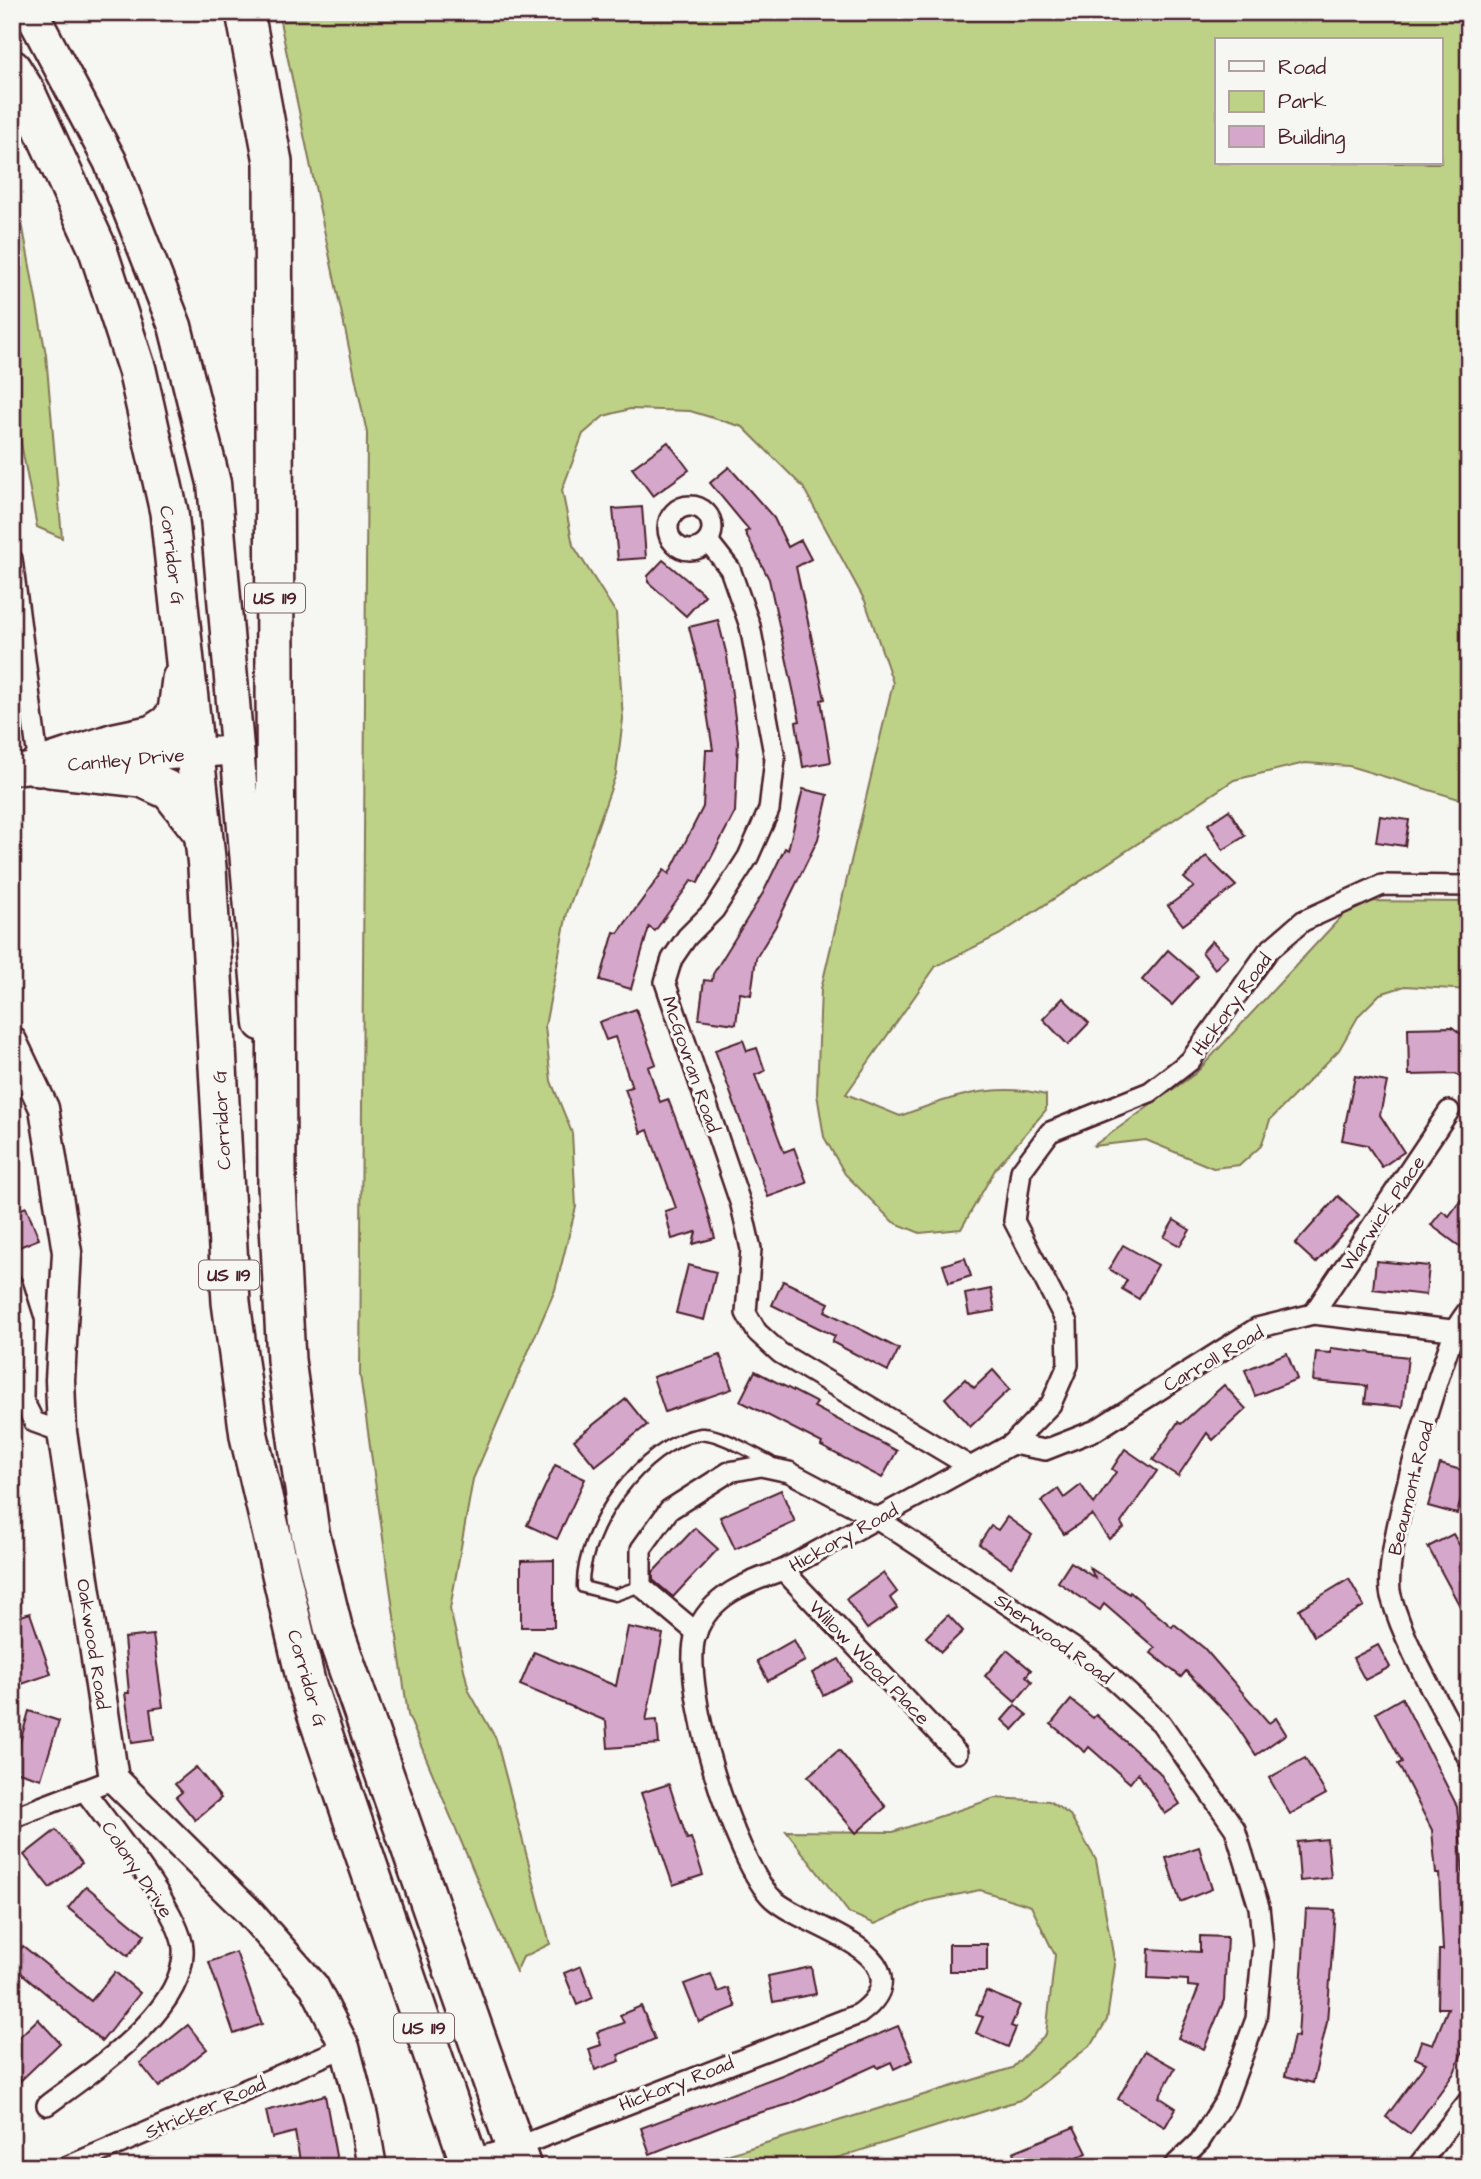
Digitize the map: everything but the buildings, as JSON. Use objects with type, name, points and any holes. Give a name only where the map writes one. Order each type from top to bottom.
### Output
[{"type":"highway","name":"US 119","points":[[245,12],[273,162],[277,1186]]},
{"type":"highway","name":"Corridor G","points":[[12,69],[26,92],[97,247],[137,370],[169,512],[204,834],[231,1302],[249,1436],[307,1686],[475,2165]]},
{"type":"highway","points":[[26,769],[116,742],[153,734],[167,724],[177,712],[181,691],[182,636]]},
{"type":"highway","points":[[26,769],[142,778],[170,791],[204,834]]},
{"type":"highway","name":"Corridor G","points":[[277,1186],[286,1360],[310,1532],[327,1603],[519,2157]]},
{"type":"main road","points":[[30,12],[110,161],[175,326],[214,483],[277,1186]]},
{"type":"street","name":"McGovran Road","points":[[708,541],[730,569],[750,626],[775,759],[769,810],[748,857],[714,910],[687,937],[672,959],[665,982],[741,1205],[751,1249],[746,1313],[757,1332],[780,1353],[969,1466]]},
{"type":"street","points":[[12,559],[26,769]]},
{"type":"street","name":"Cantley Drive","points":[[26,769],[111,758],[239,750]]},
{"type":"street","name":"Hickory Road","points":[[475,2165],[519,2157],[859,2014],[873,2004],[881,1988],[879,1970],[867,1955],[773,1899],[749,1866],[697,1712],[692,1662],[696,1633],[718,1601],[746,1582],[783,1570],[1012,1444],[1051,1404],[1068,1365],[1068,1323],[1014,1221],[1021,1171],[1050,1132],[1150,1092],[1190,1061],[1268,951],[1303,921],[1382,885],[1469,886]]},
{"type":"street","name":"Oakwood Road","points":[[12,1041],[44,1108],[67,1252],[60,1380],[62,1432],[114,1779]]},
{"type":"street","name":"Warwick Place","points":[[1313,1314],[1449,1111]]},
{"type":"street","points":[[12,1284],[24,1322],[23,1399],[34,1422],[62,1432]]},
{"type":"street","name":"Beaumont Road","points":[[1469,1309],[1411,1474],[1393,1550],[1390,1593],[1404,1632],[1469,1760]]},
{"type":"street","name":"Carroll Road","points":[[1012,1444],[1045,1450],[1096,1430],[1257,1328],[1313,1314],[1462,1331]]},
{"type":"street","name":"Sherwood Road","points":[[641,1586],[641,1549],[669,1510],[729,1472],[761,1466],[789,1472],[878,1519],[1092,1660],[1161,1723],[1235,1829],[1259,1907],[1262,1945],[1256,2019],[1226,2100],[1200,2141],[1173,2167]]},
{"type":"street","name":"Willow Wood Place","points":[[783,1570],[957,1753]]},
{"type":"street","points":[[641,1586],[696,1633]]},
{"type":"street","points":[[12,1818],[114,1779],[248,1911],[314,1986],[345,2047],[363,2116],[372,2167]]},
{"type":"street","name":"Colony Drive","points":[[47,2105],[109,2058],[160,2010],[176,1982],[183,1948],[170,1912],[84,1790]]},
{"type":"street","name":"Stricker Road","points":[[66,2167],[345,2047]]},
{"type":"street","points":[[1417,2167],[1469,2100]]},
{"type":"lane","points":[[641,1586],[615,1595],[583,1587],[583,1571],[597,1527],[629,1479],[667,1446],[702,1434],[736,1445],[789,1472]]},
{"type":"green space","points":[[278,12],[1469,12],[1469,802],[1349,766],[1305,763],[1234,780],[999,935],[936,966],[846,1094],[900,1116],[972,1093],[1008,1090],[1046,1095],[1046,1110],[996,1168],[961,1229],[920,1233],[893,1222],[845,1174],[824,1137],[817,1094],[821,989],[893,683],[865,601],[803,487],[743,427],[690,411],[630,409],[604,416],[583,434],[562,490],[573,545],[616,613],[623,719],[616,774],[567,913],[545,1026],[551,1081],[572,1133],[576,1207],[555,1290],[473,1479],[450,1609],[469,1691],[496,1739],[550,1944],[523,1957],[516,1972],[408,1715],[360,1375],[367,433]]},
{"type":"green space","points":[[12,193],[23,228],[46,355],[62,538],[37,527],[12,396]]},
{"type":"green space","points":[[1356,901],[1469,902],[1469,990],[1405,986],[1380,994],[1359,1015],[1339,1050],[1270,1120],[1261,1146],[1240,1165],[1213,1168],[1146,1140],[1093,1146],[1196,1073]]},
{"type":"green space","points":[[995,1798],[1049,1801],[1070,1815],[1096,1860],[1115,1965],[1107,2020],[1093,2043],[1023,2099],[840,2157],[792,2167],[687,2167],[1012,2068],[1046,2034],[1055,1955],[1031,1906],[980,1890],[926,1901],[875,1924],[849,1913],[786,1831],[893,1832]]}]
